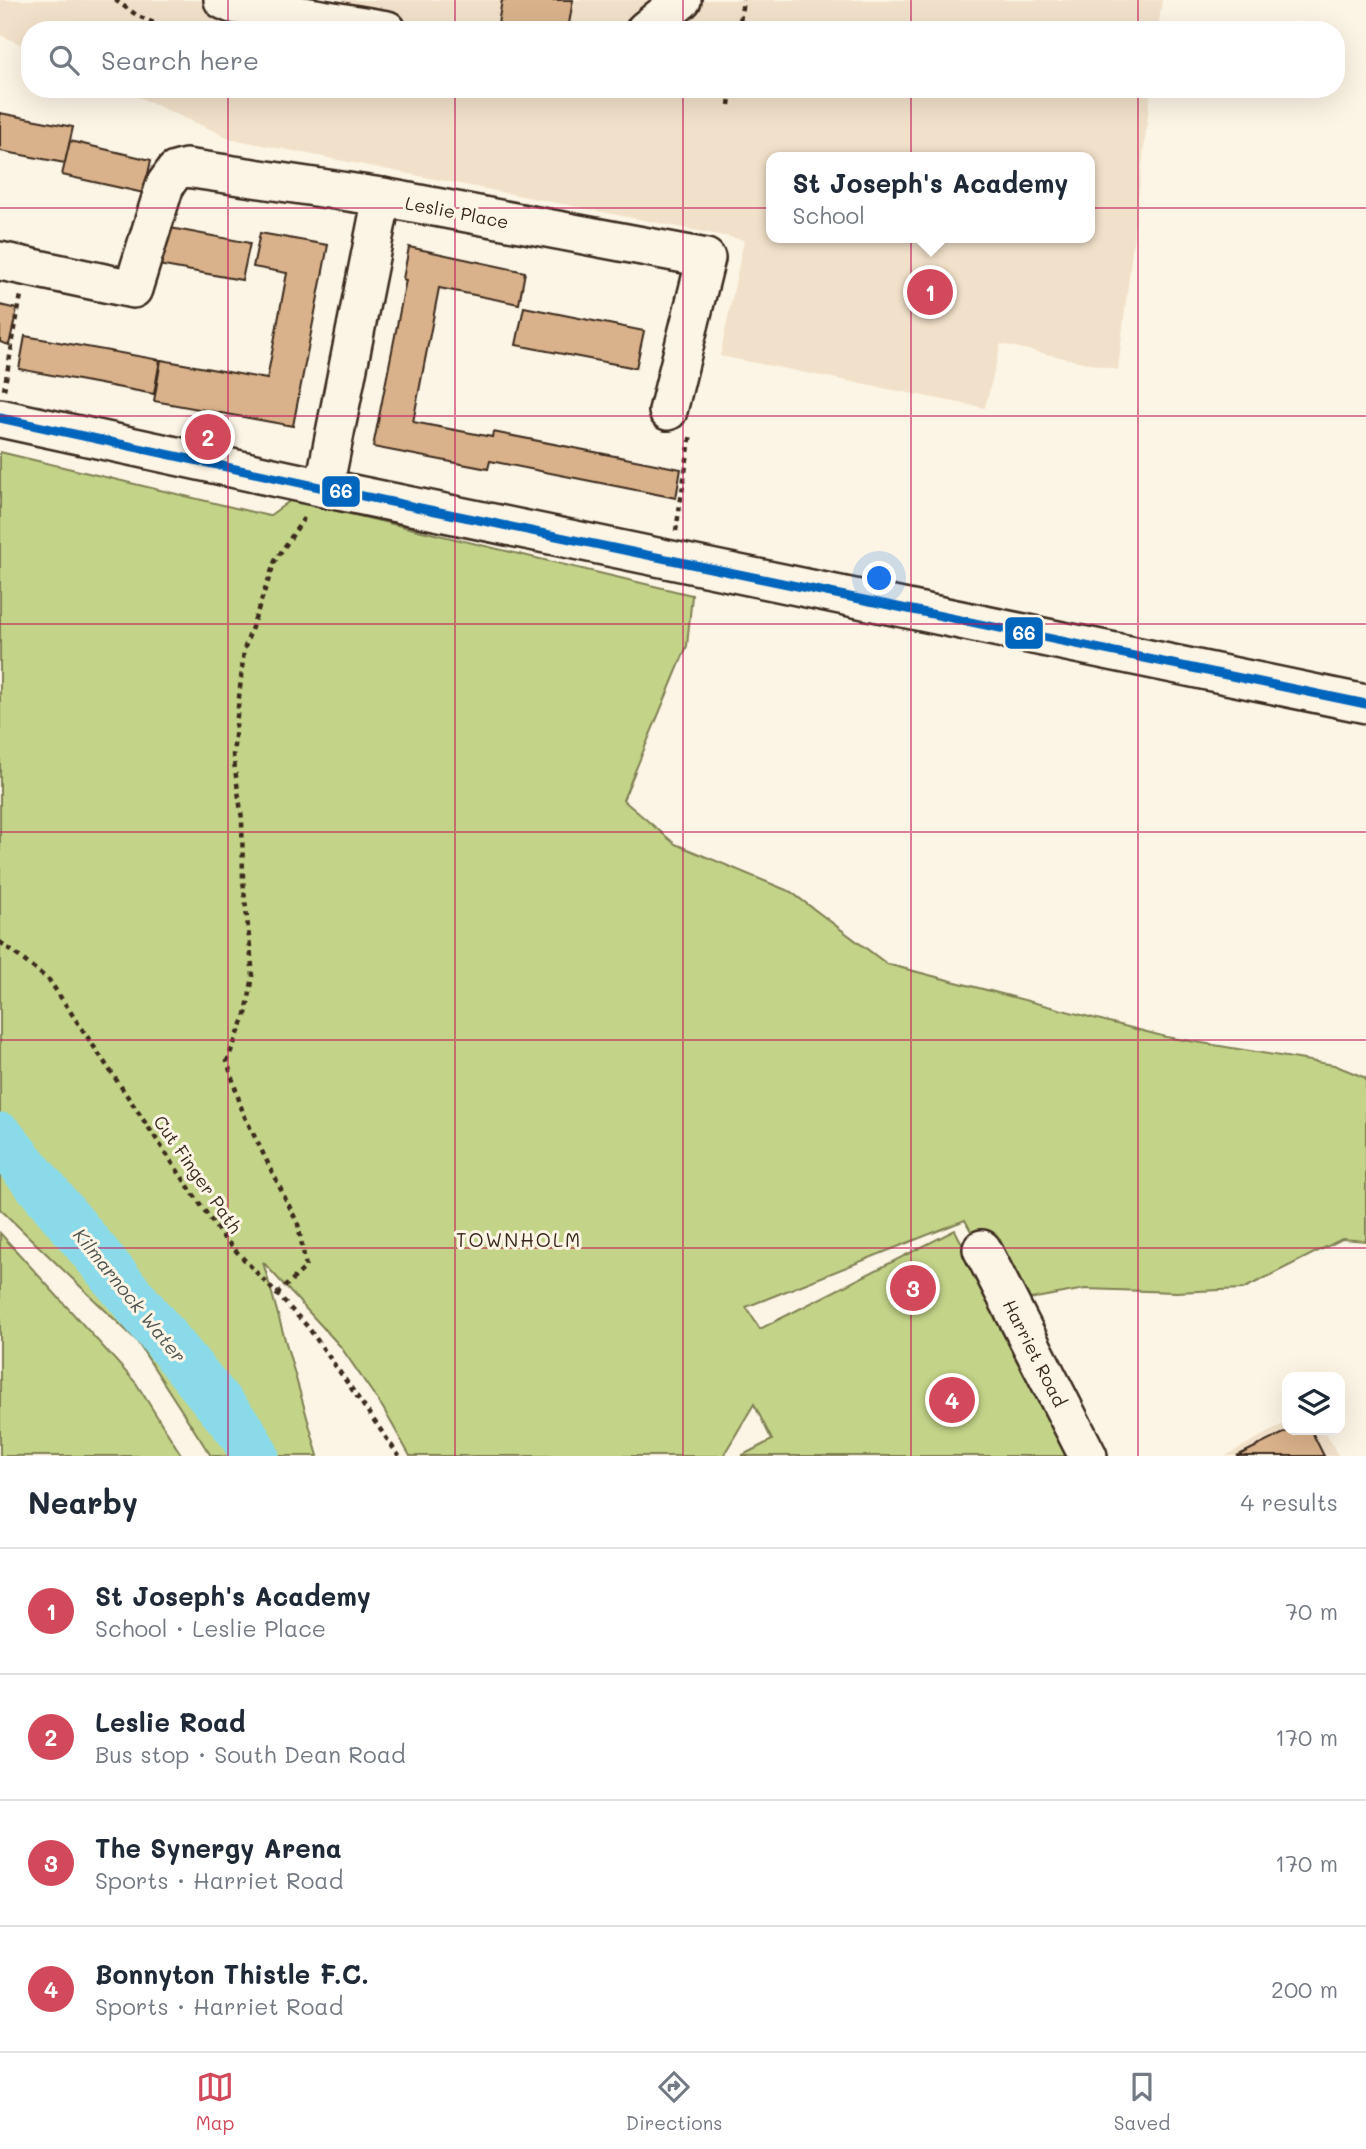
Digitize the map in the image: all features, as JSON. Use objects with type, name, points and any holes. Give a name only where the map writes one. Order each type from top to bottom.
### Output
[{"type":"street","points":[[223,0],[232,4],[333,21]]},
{"type":"street","points":[[656,21],[681,0]]},
{"type":"street","name":"Leslie Place","points":[[13,264],[133,289],[165,185],[174,171],[186,168],[382,197],[706,258],[669,406]]},
{"type":"street","points":[[324,488],[382,197]]},
{"type":"street","points":[[1,408],[324,488],[1366,704]]},
{"type":"street","name":"Harriet Road","points":[[982,1250],[1087,1456]]},
{"type":"path","points":[[115,0],[149,21]]},
{"type":"path","points":[[740,21],[743,0]]},
{"type":"path","points":[[729,105],[730,98]]},
{"type":"path","points":[[1,408],[13,264]]},
{"type":"path","points":[[669,406],[692,423],[671,560]]},
{"type":"path","points":[[277,1293],[306,1267],[298,1224],[243,1113],[227,1061],[246,1014],[253,976],[243,880],[242,819],[233,755],[243,650],[275,561],[324,488]]},
{"type":"path","name":"Cut Finger Path","points":[[0,942],[49,981],[221,1235],[308,1327],[399,1456]]},
{"type":"shaded area","points":[[0,0],[1162,0],[1159,21],[21,21],[21,45],[0,35]]},
{"type":"shaded area","points":[[140,98],[1150,98],[1118,370],[1001,344],[985,408],[720,356],[744,240],[232,139]]},
{"type":"shaded area","points":[[1282,1425],[1282,1435],[1328,1435],[1338,1456],[1225,1456]]},
{"type":"green space","points":[[0,452],[269,516],[291,500],[692,595],[687,646],[623,800],[675,844],[791,892],[887,964],[1166,1037],[1334,1065],[1366,1078],[1366,1241],[1342,1239],[1243,1289],[1176,1292],[1085,1289],[1009,1303],[965,1220],[746,1307],[760,1329],[955,1230],[1071,1456],[741,1456],[772,1440],[754,1404],[723,1456],[410,1456],[383,1408],[340,1346],[263,1262],[318,1456],[211,1456],[136,1340],[0,1209]]},
{"type":"green space","points":[[0,1233],[136,1383],[182,1456],[0,1456]]},
{"type":"building","points":[[502,0],[573,0],[570,21],[498,21]]},
{"type":"building","points":[[0,113],[73,127],[65,163],[0,151]]},
{"type":"building","points":[[70,141],[151,160],[144,193],[62,175]]},
{"type":"building","points":[[165,227],[250,243],[242,280],[158,265]]},
{"type":"building","points":[[260,233],[328,245],[293,426],[154,401],[161,360],[267,379],[287,273],[253,267]]},
{"type":"building","points":[[409,247],[525,272],[519,304],[439,288],[413,422],[492,437],[493,432],[681,469],[676,498],[490,461],[488,469],[373,447],[406,280],[403,279]]},
{"type":"building","points":[[0,305],[17,309],[9,345],[0,342]]},
{"type":"building","points":[[524,307],[644,331],[636,368],[516,345]]},
{"type":"building","points":[[25,336],[160,360],[154,394],[19,369]]},
{"type":"building","points":[[1282,1434],[1314,1435],[1324,1456],[1237,1456]]},
{"type":"waterway","name":"Kilmarnock Water","points":[[0,1137],[242,1432],[255,1456]]},
{"type":"transit line","name":"66","points":[[0,418],[324,488],[1366,704]]},
{"type":"place","name":"St Joseph's Academy","points":[[930,292]]},
{"type":"place","name":"Leslie Road","points":[[208,437]]},
{"type":"place","name":"The Synergy Arena","points":[[913,1288]]},
{"type":"place","name":"Bonnyton Thistle F.C.","points":[[952,1400]]},
{"type":"district","name":"TOWNHOLM","points":[[519,1239]]}]
